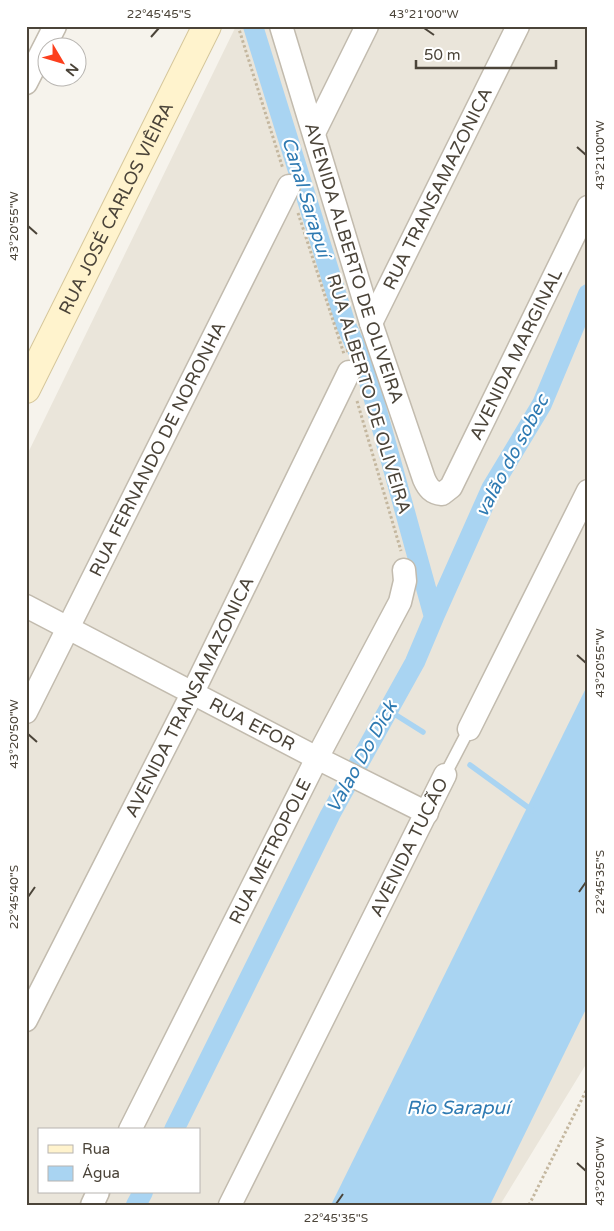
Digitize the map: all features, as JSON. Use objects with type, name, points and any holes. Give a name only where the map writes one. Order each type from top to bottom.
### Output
[{"type":"main road","name":"RUA JOSÉ CARLOS VIÊIRA","points":[[26,389],[207,26]]},
{"type":"street","points":[[26,84],[55,26]]},
{"type":"street","name":"AVENIDA ALBERTO DE OLIVEIRA","points":[[281,26],[371,323],[424,479],[428,488],[436,494]]},
{"type":"street","points":[[314,133],[367,26]]},
{"type":"street","name":"RUA TRANSAMAZONICA","points":[[371,323],[518,26]]},
{"type":"street","name":"RUA FERNANDO DE NORONHA","points":[[26,712],[289,186]]},
{"type":"street","name":"AVENIDA MARGINAL","points":[[436,494],[442,494],[451,488],[588,207]]},
{"type":"street","name":"AVENIDA TRANSAMAZONICA","points":[[26,1020],[192,692],[349,372]]},
{"type":"street","name":"AVENIDA TUCÃO","points":[[469,729],[588,491]]},
{"type":"street","name":"RUA METROPOLE","points":[[131,1128],[321,760],[400,602],[405,581],[404,570]]},
{"type":"street","name":"RUA EFOR","points":[[26,606],[321,760],[427,813]]},
{"type":"street","name":"AVENIDA TUCÃO","points":[[230,1205],[445,775]]},
{"type":"lane","name":"AVENIDA TUCÃO","points":[[445,775],[469,729]]},
{"type":"path","name":"RUA ALBERTO DE OLIVEIRA","points":[[238,26],[349,372],[398,538],[404,570]]},
{"type":"path","points":[[529,1205],[588,1087]]},
{"type":"shaded area","points":[[236,26],[588,26],[588,1061],[500,1205],[26,1205],[26,457]]},
{"type":"water","name":"Rio Sarapuí","points":[[588,684],[588,1005],[490,1205],[331,1205]]},
{"type":"waterway","name":"Valao Do Dick","points":[[175,1128],[330,815],[415,662],[434,617],[365,367],[346,325],[253,26]]},
{"type":"waterway","name":"valão do sobec","points":[[434,617],[491,489],[542,404],[588,294]]},
{"type":"waterway","points":[[388,710],[423,732]]},
{"type":"waterway","points":[[470,765],[533,811]]},
{"type":"waterway","name":"Valao Do Dick","points":[[136,1205],[142,1194]]},
{"type":"water label","name":"Canal Sarapuí","points":[[306,197]]}]
